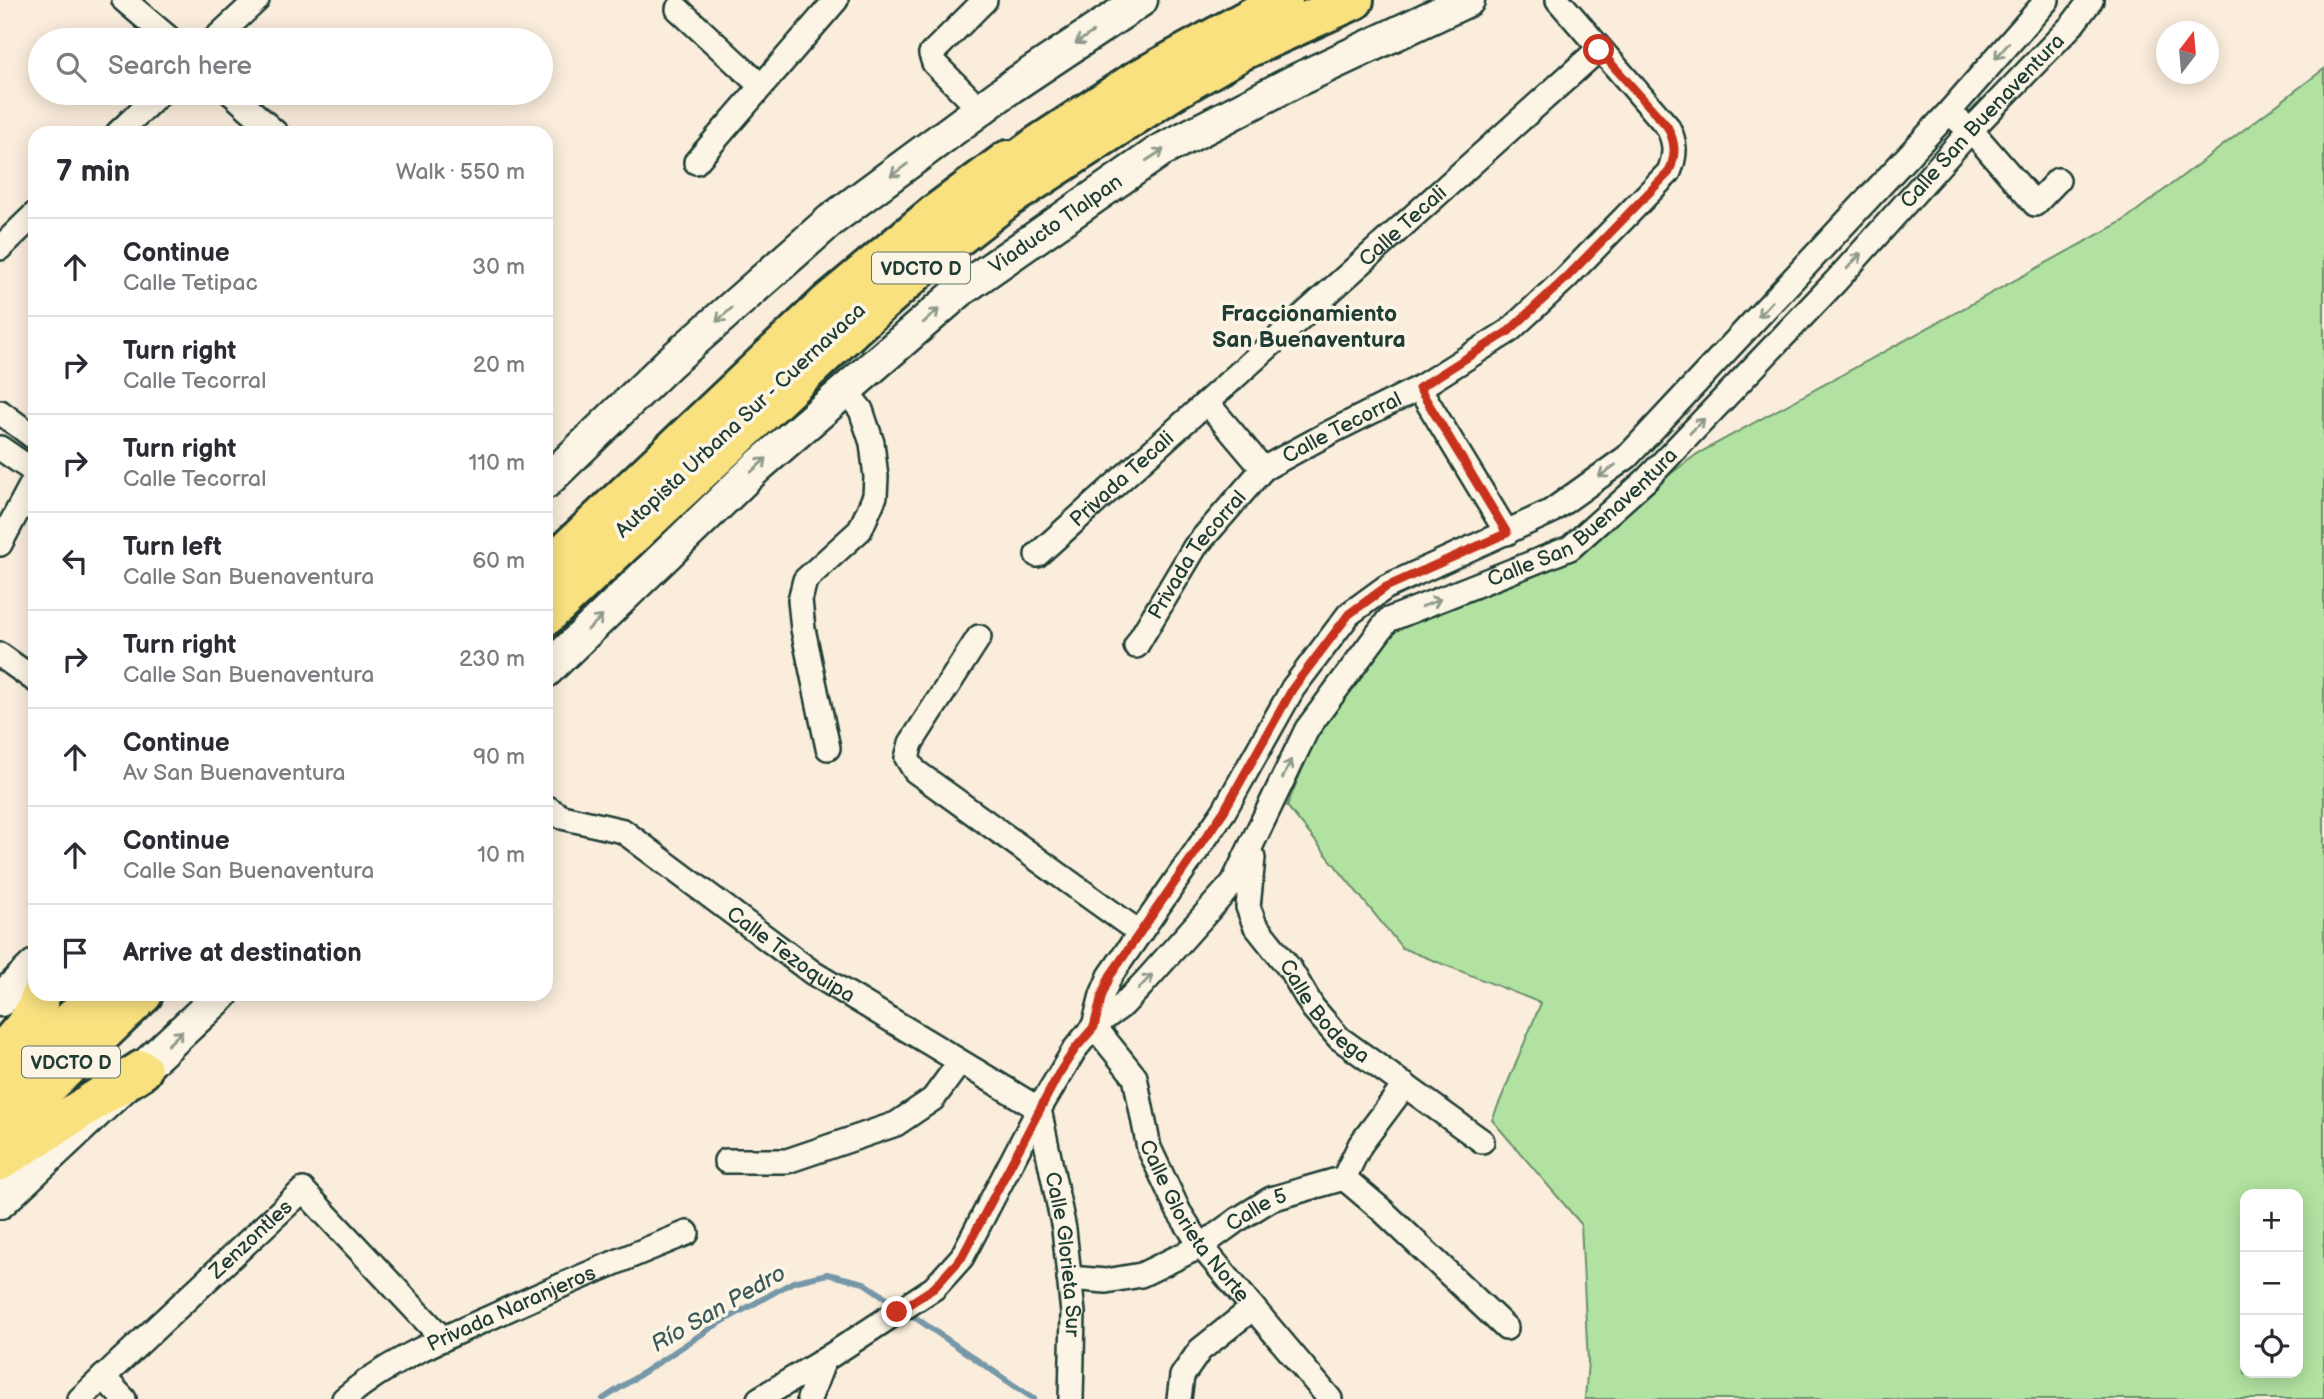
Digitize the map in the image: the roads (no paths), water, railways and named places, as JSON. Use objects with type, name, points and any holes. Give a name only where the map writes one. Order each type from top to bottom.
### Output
[{"type":"highway","name":"VDCTO D","points":[[553,563],[828,303],[934,215],[1043,134],[1143,65],[1268,0]]},
{"type":"highway","name":"Autopista Urbana Sur - Cuernavaca","points":[[553,574],[796,345],[938,220],[1037,146],[1136,80],[1283,0]]},
{"type":"highway","name":"Autopista Urbana Sur - Cuernavaca","points":[[553,593],[803,360],[942,237],[1046,160],[1126,109],[1236,45],[1329,0]]},
{"type":"highway","name":"VDCTO D","points":[[553,609],[856,325],[937,253],[1009,197],[1172,91],[1230,58],[1354,0]]},
{"type":"highway","points":[[0,1056],[28,1023],[39,1001]]},
{"type":"highway","points":[[0,1056],[62,1001]]},
{"type":"highway","name":"VDCTO D","points":[[0,1089],[92,1001]]},
{"type":"highway","points":[[0,1102],[106,1001]]},
{"type":"highway","points":[[0,1123],[124,1001]]},
{"type":"highway","name":"VDCTO D","points":[[0,1132],[136,1001]]},
{"type":"highway","points":[[0,1161],[142,1070]]},
{"type":"main road","points":[[553,475],[669,363],[831,220],[981,110],[1141,0]]},
{"type":"main road","name":"Viaducto Tlalpan","points":[[553,664],[755,468],[962,289],[1160,151],[1295,80],[1468,0]]},
{"type":"main road","points":[[0,1000],[28,974]]},
{"type":"main road","points":[[0,1202],[215,1001]]},
{"type":"street","points":[[124,0],[157,28]]},
{"type":"street","points":[[227,28],[257,0]]},
{"type":"street","points":[[696,162],[836,0]]},
{"type":"street","points":[[981,110],[934,63],[931,54],[985,0]]},
{"type":"street","points":[[1558,0],[1599,50]]},
{"type":"street","name":"Calle San Buenaventura","points":[[1094,1027],[1110,976],[1224,811],[1293,688],[1349,614],[1386,587],[1550,512],[1627,457],[1949,113],[2048,0]]},
{"type":"street","name":"Calle San Buenaventura","points":[[824,1360],[934,1288],[962,1257],[1039,1109],[1075,1049],[1094,1027],[1124,1005],[1233,883],[1307,729],[1388,620],[1570,548],[1657,469],[1836,281],[1971,130],[2072,25],[2091,0]]},
{"type":"street","points":[[678,9],[761,86]]},
{"type":"street","name":"Calle Tecorral","points":[[1208,404],[1263,469],[1419,388],[1509,331],[1566,278],[1669,172],[1674,159],[1674,139],[1667,126],[1599,50]]},
{"type":"street","name":"Calle Tecali","points":[[1208,404],[1599,50]]},
{"type":"street","points":[[125,126],[147,105]]},
{"type":"street","points":[[244,105],[268,126]]},
{"type":"street","points":[[1949,113],[1971,130],[2035,204],[2058,180]]},
{"type":"street","points":[[0,248],[28,221]]},
{"type":"street","name":"Calle San Buenaventura","points":[[1419,388],[1507,533]]},
{"type":"street","points":[[828,748],[803,629],[800,600],[806,580],[860,530],[875,496],[872,443],[861,410],[846,391]]},
{"type":"street","name":"Privada Tecali","points":[[1037,555],[1208,404]]},
{"type":"street","points":[[0,412],[28,433]]},
{"type":"street","points":[[0,448],[28,467]]},
{"type":"street","name":"Privada Tecorral","points":[[1136,646],[1195,547],[1263,469]]},
{"type":"street","points":[[0,544],[28,491]]},
{"type":"street","points":[[979,637],[911,743],[906,758],[915,771],[1140,933]]},
{"type":"street","points":[[0,655],[28,675]]},
{"type":"street","name":"Calle Tezoquipa","points":[[553,812],[562,817],[623,831],[813,974],[1039,1109]]},
{"type":"street","name":"Calle Bodega","points":[[1257,831],[1248,907],[1255,925],[1290,969],[1313,1008],[1339,1038],[1482,1141]]},
{"type":"street","name":"Calle Glorieta Norte","points":[[1094,1027],[1135,1077],[1149,1148],[1179,1212],[1201,1246],[1329,1399]]},
{"type":"street","points":[[726,1161],[787,1161],[896,1124],[933,1099],[960,1062]]},
{"type":"street","points":[[1405,1085],[1360,1145],[1344,1178],[1383,1211],[1506,1328]]},
{"type":"street","name":"Calle Glorieta Sur","points":[[1039,1109],[1064,1228],[1073,1313],[1070,1399]]},
{"type":"street","name":"Calle 5","points":[[1069,1278],[1105,1281],[1141,1275],[1201,1246],[1271,1199],[1344,1178]]},
{"type":"street","name":"Zenzontles","points":[[80,1399],[303,1190],[443,1339]]},
{"type":"street","name":"Privada Naranjeros","points":[[344,1399],[366,1379],[443,1339],[583,1275],[687,1233]]},
{"type":"street","points":[[1179,1399],[1182,1376],[1200,1350],[1253,1308]]},
{"type":"street","points":[[758,1399],[824,1360]]},
{"type":"street","points":[[809,1399],[824,1360]]},
{"type":"street","points":[[103,1377],[124,1399]]},
{"type":"waterway","name":"Río San Pedro","points":[[603,1399],[711,1328],[793,1282],[827,1274],[864,1283],[898,1306]]},
{"type":"waterway","name":"Río San Pedro","points":[[907,1312],[1034,1399]]},
{"type":"district","name":"Fraccionamiento San Buenaventura","points":[[1309,326]]}]
